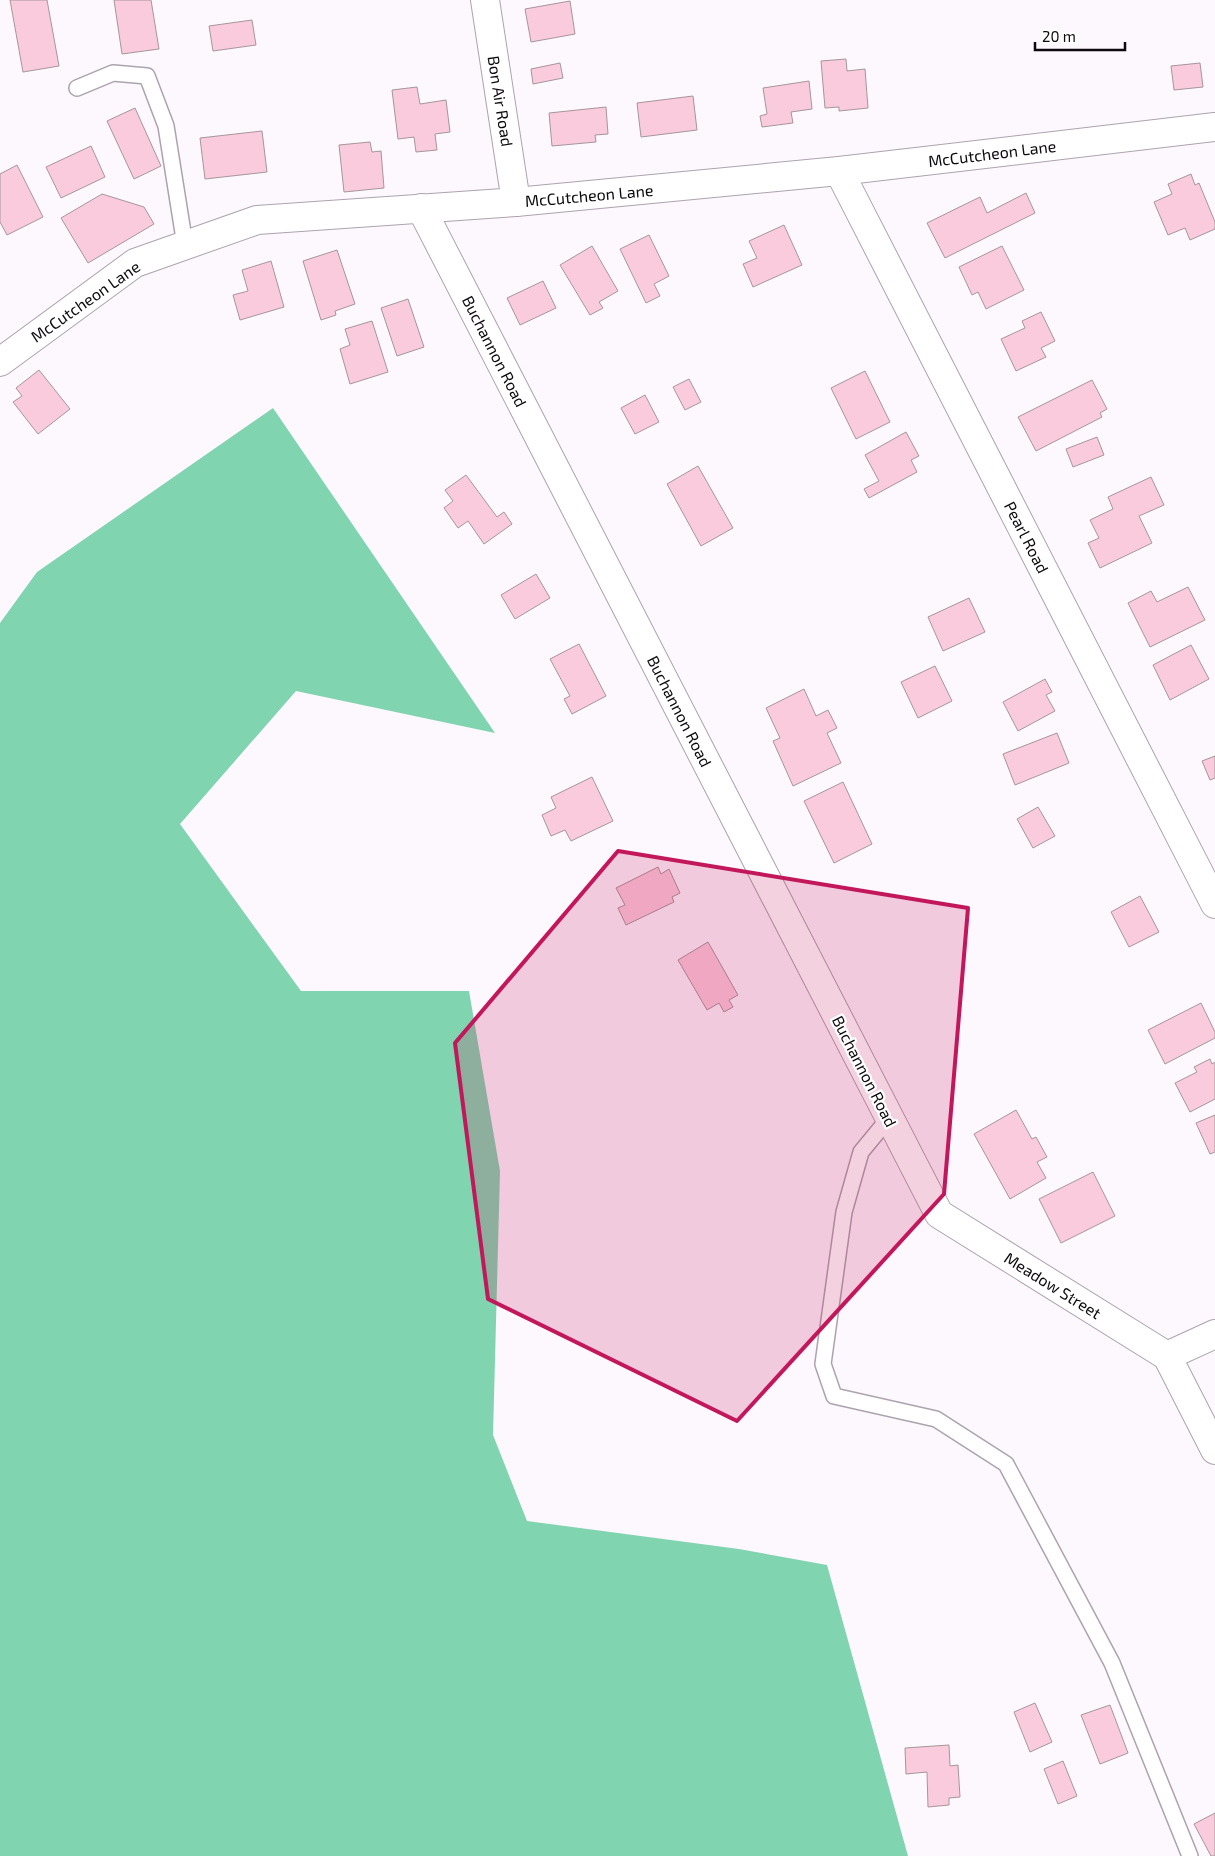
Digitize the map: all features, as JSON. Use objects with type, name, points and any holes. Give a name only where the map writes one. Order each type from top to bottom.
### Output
[{"type":"street","name":"Bon Air Road","points":[[485,0],[516,202]]},
{"type":"street","name":"McCutcheon Lane","points":[[0,362],[135,263],[257,220],[516,202],[839,171],[1215,127]]},
{"type":"street","name":"Pearl Road","points":[[839,171],[1215,904]]},
{"type":"street","name":"Buchannon Road","points":[[421,208],[939,1214]]},
{"type":"street","name":"Meadow Street","points":[[939,1214],[1167,1356]]},
{"type":"street","points":[[1215,1334],[1167,1356],[1215,1450]]},
{"type":"lane","points":[[77,88],[113,73],[147,76],[166,126],[185,245]]},
{"type":"lane","points":[[889,1118],[861,1152],[844,1212],[823,1364],[834,1396],[936,1419],[1006,1464],[1112,1663],[1190,1856]]},
{"type":"highlighted area","points":[[618,851],[968,908],[944,1194],[737,1421],[488,1299],[455,1043]]},
{"type":"green space","points":[[273,408],[495,733],[296,691],[180,824],[301,991],[469,991],[500,1171],[493,1435],[527,1521],[739,1549],[827,1565],[908,1856],[0,1856],[0,623],[37,572]]},
{"type":"building","points":[[10,0],[47,0],[59,66],[23,72]]},
{"type":"building","points":[[114,0],[151,0],[159,49],[122,54]]},
{"type":"building","points":[[570,1],[575,34],[531,42],[525,9]]},
{"type":"building","points":[[252,20],[256,45],[213,51],[209,26]]},
{"type":"building","points":[[846,59],[847,71],[865,69],[868,108],[839,111],[839,107],[825,108],[821,61]]},
{"type":"building","points":[[560,63],[563,78],[533,84],[531,69]]},
{"type":"building","points":[[1200,63],[1203,87],[1174,90],[1171,66]]},
{"type":"building","points":[[809,81],[812,109],[791,112],[793,123],[762,127],[760,116],[767,114],[763,88]]},
{"type":"building","points":[[417,87],[420,104],[446,100],[450,132],[435,134],[437,150],[416,152],[414,137],[398,139],[392,90]]},
{"type":"building","points":[[693,96],[697,130],[641,137],[637,103]]},
{"type":"building","points":[[606,107],[608,134],[595,135],[596,142],[552,146],[549,113]]},
{"type":"building","points":[[135,108],[161,166],[134,179],[107,121]]},
{"type":"building","points":[[262,131],[267,172],[205,179],[200,138]]},
{"type":"building","points":[[370,142],[372,152],[381,151],[384,188],[344,192],[339,145]]},
{"type":"building","points":[[91,146],[105,177],[61,198],[46,167]]},
{"type":"building","points":[[17,165],[43,217],[7,235],[0,222],[0,174]]},
{"type":"building","points":[[1191,174],[1195,185],[1199,183],[1215,222],[1215,229],[1190,240],[1185,228],[1168,235],[1154,202],[1172,194],[1168,184]]},
{"type":"building","points":[[1026,193],[1035,213],[945,258],[927,223],[980,197],[987,213]]},
{"type":"building","points":[[102,194],[144,207],[154,224],[88,263],[61,218]]},
{"type":"building","points":[[784,225],[802,265],[753,287],[743,264],[757,258],[749,241]]},
{"type":"building","points":[[649,235],[669,276],[654,284],[660,296],[646,303],[620,249]]},
{"type":"building","points":[[592,246],[618,291],[599,302],[603,308],[590,315],[560,265]]},
{"type":"building","points":[[1002,246],[1024,290],[986,309],[978,292],[972,295],[959,267]]},
{"type":"building","points":[[337,250],[355,304],[335,311],[336,315],[321,320],[303,261]]},
{"type":"building","points":[[271,261],[284,307],[240,320],[233,295],[248,291],[242,270]]},
{"type":"building","points":[[543,281],[556,308],[520,325],[507,298]]},
{"type":"building","points":[[408,299],[424,347],[397,356],[381,308]]},
{"type":"building","points":[[1041,312],[1055,341],[1041,348],[1046,357],[1016,371],[1001,339],[1025,328],[1022,321]]},
{"type":"building","points":[[372,321],[388,372],[350,384],[340,349],[350,345],[345,329]]},
{"type":"building","points":[[39,370],[70,409],[38,434],[13,402],[22,396],[16,388]]},
{"type":"building","points":[[865,371],[890,422],[856,439],[831,388]]},
{"type":"building","points":[[689,379],[701,402],[685,410],[673,387]]},
{"type":"building","points":[[1092,380],[1107,409],[1100,413],[1102,417],[1036,451],[1018,417]]},
{"type":"building","points":[[645,395],[659,422],[635,434],[621,408]]},
{"type":"building","points":[[906,432],[919,456],[911,460],[917,472],[869,498],[864,489],[879,481],[865,455]]},
{"type":"building","points":[[1097,437],[1104,455],[1073,467],[1066,449]]},
{"type":"building","points":[[698,466],[733,528],[701,546],[667,484]]},
{"type":"building","points":[[466,475],[497,517],[504,512],[512,524],[484,544],[468,521],[458,528],[444,508],[453,501],[445,490]]},
{"type":"building","points":[[1151,477],[1164,505],[1139,516],[1152,543],[1100,568],[1088,543],[1099,538],[1090,520],[1113,509],[1108,497]]},
{"type":"building","points":[[536,574],[550,598],[515,619],[501,595]]},
{"type":"building","points":[[1188,587],[1205,620],[1150,647],[1128,603],[1151,591],[1157,602]]},
{"type":"building","points":[[969,598],[985,632],[943,651],[928,617]]},
{"type":"building","points":[[579,644],[606,696],[572,714],[564,699],[570,696],[550,659]]},
{"type":"building","points":[[1191,645],[1209,679],[1170,700],[1153,665]]},
{"type":"building","points":[[935,666],[952,701],[918,718],[901,682]]},
{"type":"building","points":[[1045,679],[1052,692],[1046,695],[1055,711],[1018,731],[1003,702]]},
{"type":"building","points":[[804,689],[816,716],[828,710],[837,728],[827,733],[841,763],[793,786],[773,741],[780,738],[766,708]]},
{"type":"building","points":[[1057,733],[1069,763],[1015,785],[1003,754]]},
{"type":"building","points":[[1215,756],[1215,778],[1210,780],[1202,761]]},
{"type":"building","points":[[592,777],[613,821],[571,841],[565,830],[551,836],[542,815],[556,808],[551,797]]},
{"type":"building","points":[[843,782],[872,844],[834,863],[804,801]]},
{"type":"building","points":[[1038,807],[1055,836],[1033,848],[1017,819]]},
{"type":"building","points":[[658,867],[661,874],[669,869],[680,893],[672,897],[674,902],[626,925],[618,908],[625,905],[616,888]]},
{"type":"building","points":[[1140,896],[1159,932],[1129,947],[1111,912]]},
{"type":"building","points":[[708,942],[738,995],[729,1000],[733,1007],[724,1012],[719,1003],[707,1010],[678,960]]},
{"type":"building","points":[[1201,1003],[1215,1032],[1215,1038],[1165,1064],[1148,1030]]},
{"type":"building","points":[[1210,1059],[1212,1064],[1215,1062],[1215,1099],[1190,1112],[1175,1083],[1197,1072],[1194,1067]]},
{"type":"building","points":[[1016,1110],[1032,1139],[1036,1137],[1047,1157],[1037,1162],[1046,1178],[1010,1199],[974,1134]]},
{"type":"building","points":[[1215,1115],[1215,1152],[1210,1154],[1196,1123]]},
{"type":"building","points":[[1093,1172],[1115,1216],[1061,1243],[1039,1199]]},
{"type":"building","points":[[1035,1703],[1052,1742],[1030,1752],[1014,1712]]},
{"type":"building","points":[[1110,1705],[1128,1753],[1100,1764],[1081,1715]]},
{"type":"building","points":[[949,1745],[950,1766],[958,1765],[960,1797],[949,1798],[949,1805],[928,1807],[927,1772],[906,1774],[905,1748]]},
{"type":"building","points":[[1063,1761],[1077,1796],[1058,1804],[1044,1769]]},
{"type":"building","points":[[1215,1813],[1215,1856],[1211,1856],[1194,1824]]}]
